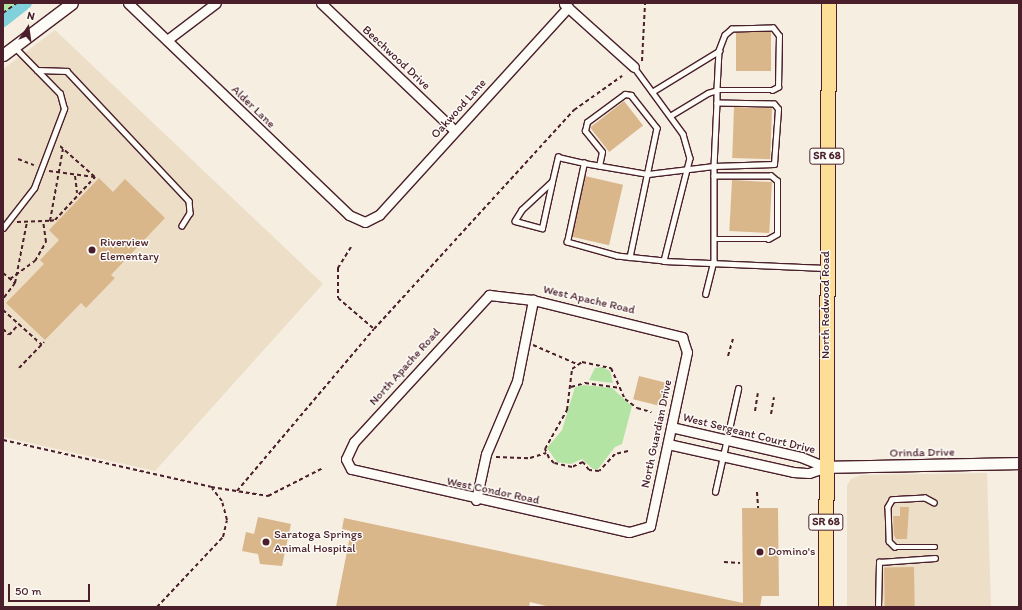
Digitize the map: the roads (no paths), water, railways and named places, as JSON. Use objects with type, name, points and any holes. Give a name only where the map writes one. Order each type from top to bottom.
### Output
[{"type":"main road","name":"North Redwood Road","points":[[826,607],[829,3]]},
{"type":"street","points":[[3,55],[72,3]]},
{"type":"street","name":"Alder Lane","points":[[128,3],[349,215],[365,222]]},
{"type":"street","points":[[167,40],[216,3]]},
{"type":"street","name":"Beechwood Drive","points":[[322,3],[456,131]]},
{"type":"street","points":[[566,5],[634,67]]},
{"type":"street","name":"Oakwood Lane","points":[[365,222],[379,215],[456,131],[566,5]]},
{"type":"street","name":"West Apache Road","points":[[489,295],[533,300],[682,337]]},
{"type":"street","name":"North Apache Road","points":[[346,460],[354,442],[489,295]]},
{"type":"street","points":[[476,500],[486,454],[518,381],[533,300]]},
{"type":"street","name":"North Guardian Drive","points":[[641,531],[650,526],[668,444],[686,352],[682,337]]},
{"type":"street","name":"West Sergeant Court Drive","points":[[671,427],[800,457],[826,467]]},
{"type":"street","name":"West Sergeant Court Drive","points":[[668,444],[801,473],[826,467]]},
{"type":"street","name":"West Condor Road","points":[[346,460],[351,469],[476,500],[629,532],[641,531]]},
{"type":"street","name":"Orinda Drive","points":[[826,467],[1019,463]]},
{"type":"lane","points":[[670,116],[717,90],[772,90],[778,87],[779,36],[773,28],[732,29],[719,51],[717,90],[714,166],[714,261],[706,294]]},
{"type":"lane","points":[[3,228],[34,188],[64,109],[60,94],[14,46]]},
{"type":"lane","points":[[652,92],[719,51]]},
{"type":"lane","points":[[634,67],[683,134],[690,158],[664,261]]},
{"type":"lane","points":[[37,70],[67,71],[184,195],[189,201],[190,213],[182,226]]},
{"type":"lane","points":[[600,166],[602,152],[585,131],[587,122],[625,94],[631,95],[657,128],[630,257]]},
{"type":"lane","points":[[552,182],[522,210],[515,221],[542,228],[558,157],[648,174],[714,166],[768,165],[777,160],[778,109],[774,104],[717,103]]},
{"type":"lane","points":[[584,163],[567,242],[630,257],[664,261],[714,261],[827,269]]},
{"type":"lane","points":[[714,176],[771,176],[777,181],[777,234],[768,239],[714,239]]},
{"type":"lane","points":[[715,492],[738,389]]},
{"type":"lane","points":[[934,502],[925,498],[892,500],[888,507],[889,540],[895,547],[935,547]]},
{"type":"lane","points":[[878,607],[878,565],[882,560],[935,558]]},
{"type":"waterway","points":[[3,21],[26,3]]},
{"type":"place","name":"Riverview Elementary","points":[[92,250]]},
{"type":"place","name":"Saratoga Springs Animal Hospital","points":[[266,542]]},
{"type":"place","name":"Domino's","points":[[760,552]]}]
